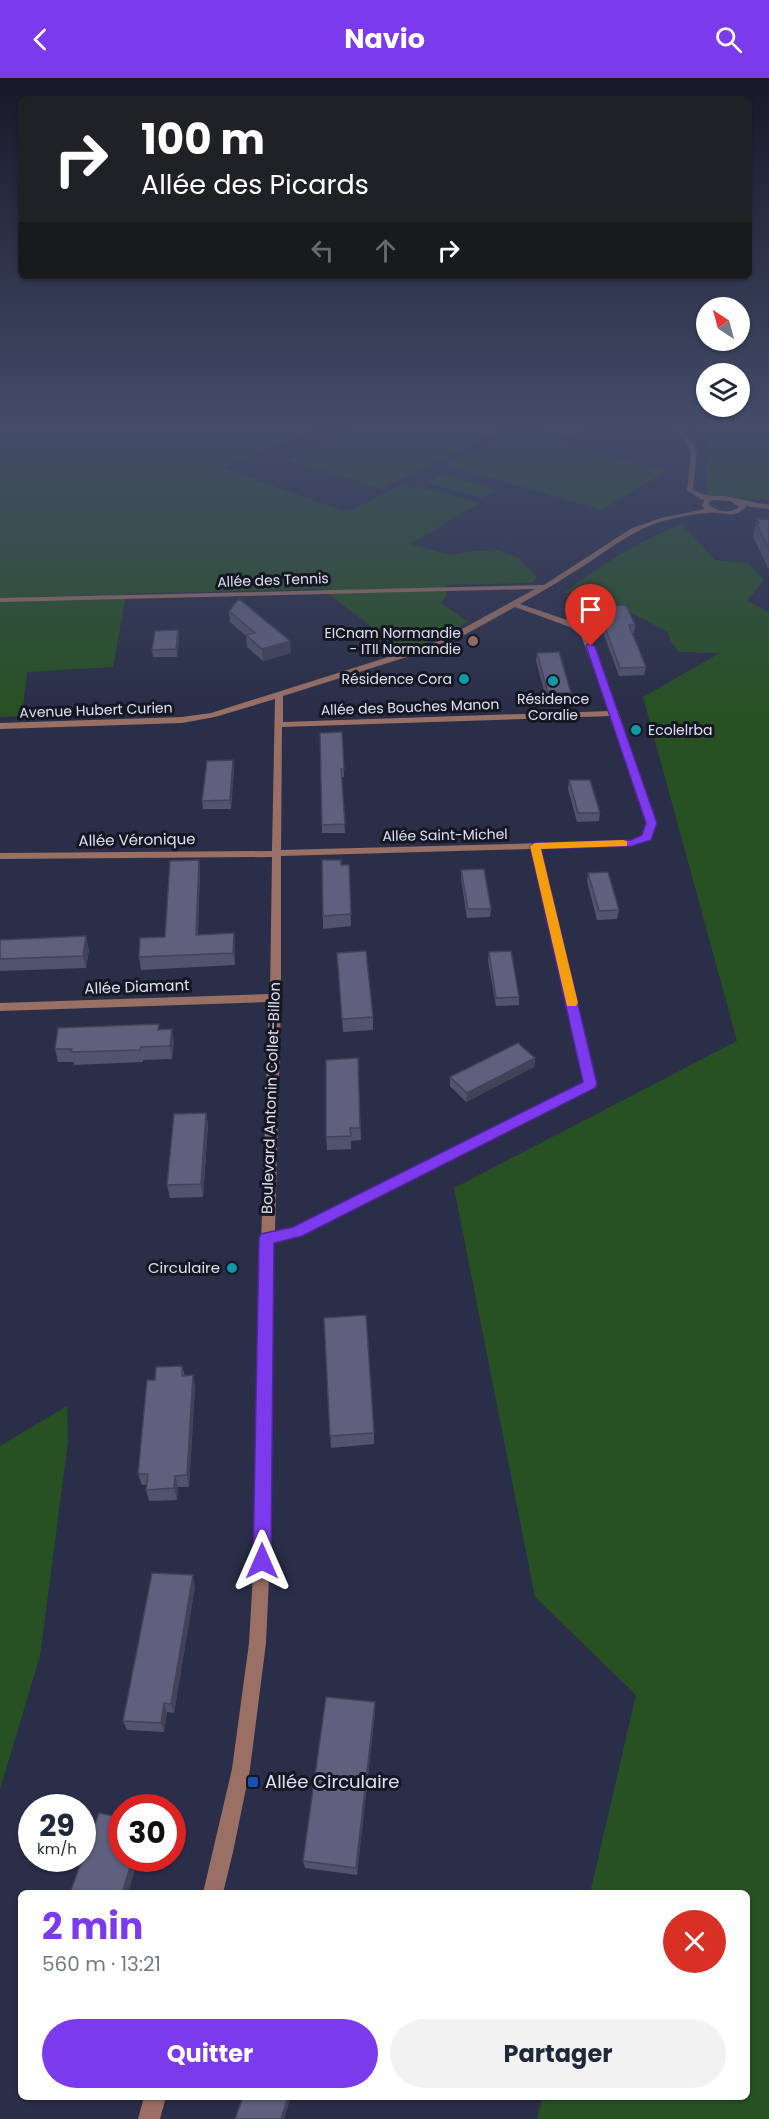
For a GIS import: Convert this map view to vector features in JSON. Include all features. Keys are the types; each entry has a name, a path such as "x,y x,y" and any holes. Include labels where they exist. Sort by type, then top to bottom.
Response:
{"street":[{"name":"Avenue Hubert Curien","path":"0,726 182,720 212,715 445,642 547,586 634,529 657,522"},
{"name":"Allée des Tennis","path":"0,600 547,586"},
{"name":"Allée Saint-Michel","path":"275,852 632,843 647,837 651,823 615,713 585,635 573,625 514,604"},
{"name":"Boulevard Antonin Collet-Billon","path":"214,1890 229,1839 251,1713 262,1561 267,1238 275,998 275,852 279,694"},
{"name":"Allée des Bouches Manon","path":"278,726 615,713"},
{"path":"267,1238 296,1232 590,1084 535,846"},
{"name":"Allée Véronique","path":"0,856 275,852"},
{"name":"Allée Diamant","path":"0,1007 275,998"},
{"path":"149,2119 154,2100"}],"green space":[{"path":"0,522 447,522 410,544 451,555 498,550 517,557 537,577 532,583 444,585 447,595 441,603 468,622 436,639 403,651 322,589 124,594 125,601 113,667 27,672 22,716 0,717"},
{"path":"681,524 715,560 748,563 764,580 747,601 769,612 769,2119 537,2119 541,2100 750,2100 750,1890 591,1890 636,1695 535,1597 454,1188 737,1041 643,697 720,653 679,652 670,640 668,632 624,609 598,607 570,593 563,593 634,546"},
{"path":"67,1406 68,1442 40,1656 0,1789 0,1446"}],"building":[{"path":"769,522 769,550 756,523"},
{"path":"239,599 290,641 262,649 246,635 255,633 229,611"},
{"path":"626,605 635,625 629,625 646,667 620,668 597,606"},
{"path":"178,630 176,649 152,650 155,631"},
{"name":"Résidence Coralie","path":"559,652 571,693 548,693 537,653"},
{"path":"342,732 344,769 341,769 345,824 322,825 320,733"},
{"path":"233,760 230,800 202,801 207,761"},
{"path":"569,780 590,780 600,813 578,813"},
{"path":"199,860 196,935 234,933 233,953 139,957 140,938 165,937 170,861"},
{"path":"322,860 341,860 341,865 349,865 351,914 323,916"},
{"path":"484,869 491,909 468,909 461,870"},
{"path":"608,872 619,910 599,911 588,873"},
{"path":"86,936 83,956 0,959 0,940"},
{"path":"366,951 373,1017 342,1019 337,953"},
{"path":"511,951 519,997 496,998 489,952"},
{"path":"159,1024 158,1030 172,1029 170,1046 141,1047 140,1050 71,1052 72,1049 55,1049 58,1028"},
{"path":"518,1043 535,1058 467,1093 450,1077"},
{"path":"358,1058 360,1128 350,1128 351,1136 326,1137 326,1060"},
{"path":"206,1113 201,1184 167,1185 174,1114"},
{"path":"366,1315 374,1433 330,1436 324,1318"},
{"path":"182,1366 182,1376 193,1375 187,1475 175,1476 174,1488 146,1490 148,1474 138,1474 147,1380 155,1380 156,1367"},
{"path":"152,1573 193,1575 171,1704 164,1703 161,1723 123,1721"},
{"path":"326,1697 375,1702 356,1868 303,1861"},
{"path":"99,1813 108,1815 108,1872 129,1872 123,1890 71,1890 78,1872 96,1872 96,1821"},
{"path":"242,2100 287,2100 281,2119 235,2119"}],"slow traffic":[{"path":"571,1003 535,846 623,844"}],"place":[{"name":"EICnam Normandie - ITII Normandie","path":"473,641"},
{"name":"Résidence Cora","path":"464,679"},
{"name":"Résidence Coralie","path":"553,681"},
{"name":"Ecolelrba","path":"636,730"},
{"name":"Circulaire","path":"232,1268"},
{"name":"Allée Circulaire","path":"253,1782"}],"route":[{"path":"262,1561 262,1444 267,1238 296,1232 590,1084 535,846 632,843 647,837 651,823 591,646"}]}
